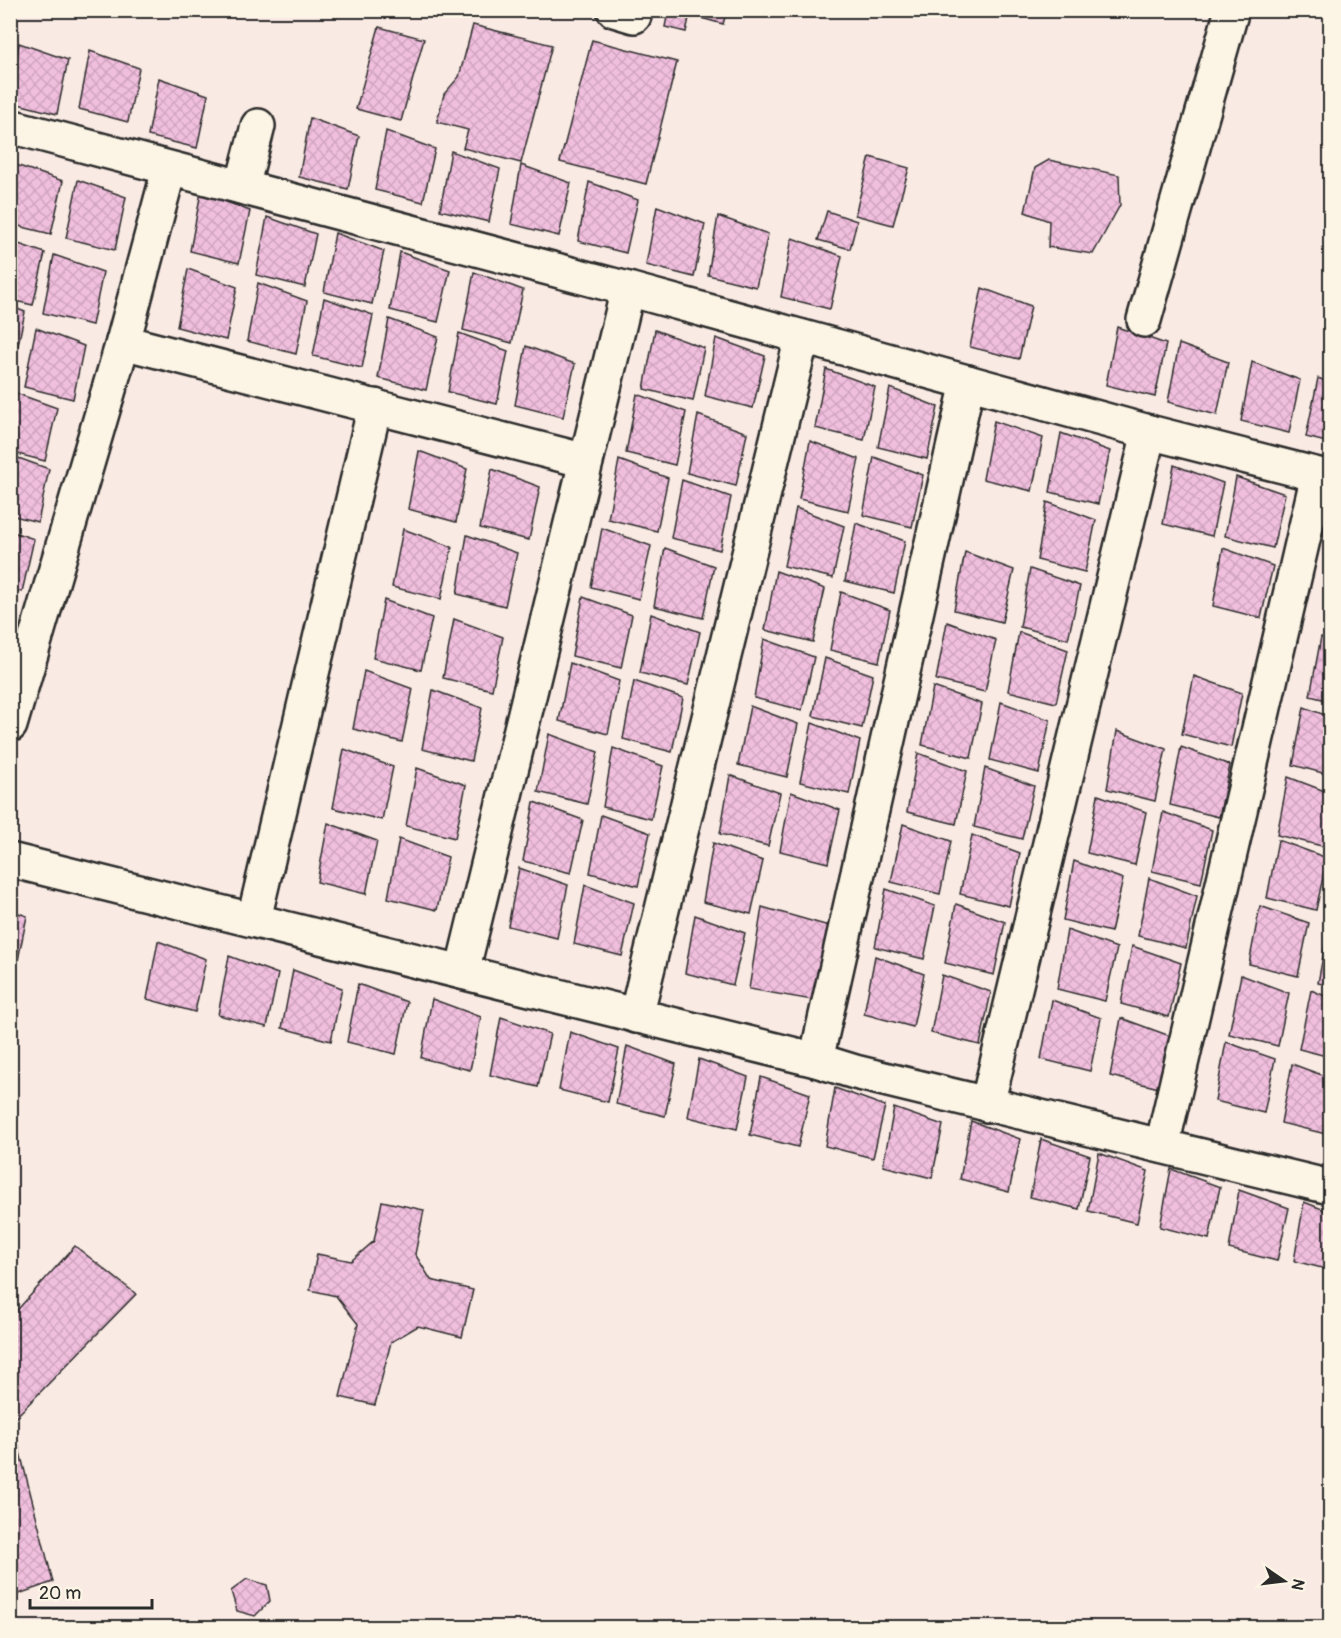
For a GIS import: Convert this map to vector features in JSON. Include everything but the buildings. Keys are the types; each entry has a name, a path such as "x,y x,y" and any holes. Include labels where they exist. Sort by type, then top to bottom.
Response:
{"street":[{"path":"1144,320 1232,10"},
{"path":"10,126 169,170 242,187 628,289 1149,432 1324,477 1162,1146"},
{"path":"242,187 258,126"},
{"path":"10,725 123,342 169,170"},
{"path":"462,972 628,289"},
{"path":"636,1016 802,337"},
{"path":"123,342 586,461"},
{"path":"816,1060 968,382"},
{"path":"254,919 375,406"},
{"path":"987,1105 1149,432"},
{"path":"10,860 254,919 987,1105 1330,1187"}]}
